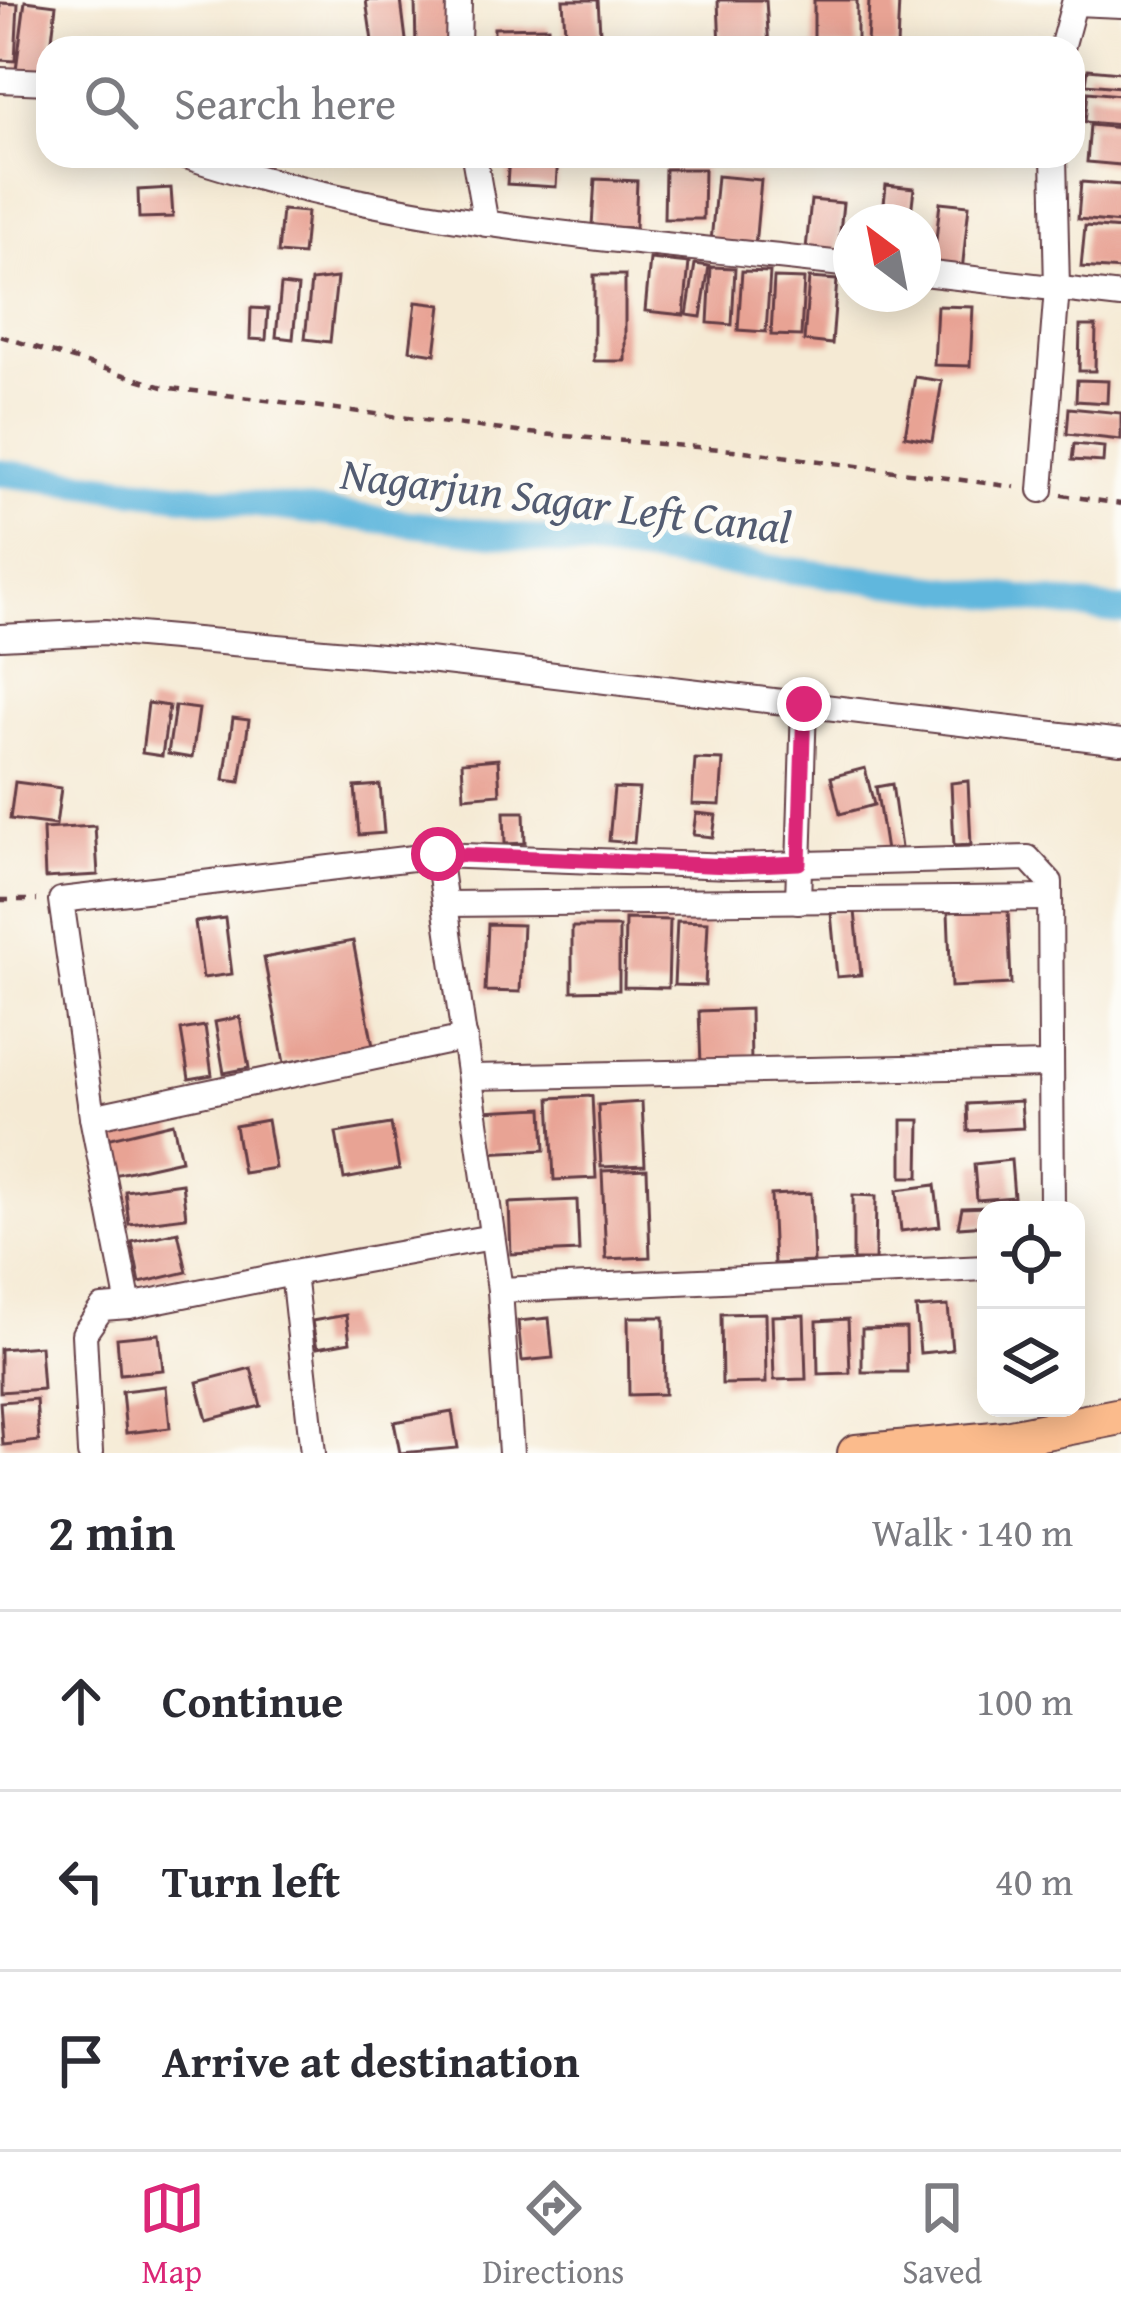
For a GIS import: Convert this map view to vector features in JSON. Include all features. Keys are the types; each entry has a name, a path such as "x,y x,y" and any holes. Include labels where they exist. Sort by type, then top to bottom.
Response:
{"highway":[{"path":"856,1453 1072,1418 1121,1416"}],"street":[{"path":"458,36 459,0"},
{"path":"1065,36 1075,2 1121,5"},
{"path":"0,80 36,83"},
{"path":"221,168 486,224 587,240 833,263"},
{"path":"476,168 486,224"},
{"path":"1041,490 1057,288 1054,168"},
{"path":"941,275 1121,296"},
{"path":"0,637 105,632 428,660 1121,742"},
{"path":"799,901 804,704"},
{"path":"438,854 500,1290 511,1453"},
{"path":"129,1306 92,1117 61,900 438,854 730,866 1028,858 1050,883 1052,1201"},
{"path":"446,904 1050,898"},
{"path":"92,1117 465,1038"},
{"path":"471,1077 1048,1065"},
{"path":"90,1453 84,1334 102,1308 492,1237"},
{"path":"500,1290 977,1268"},
{"path":"293,1273 314,1453"}],"path":[{"path":"0,336 163,387 518,432 744,451 1121,504"},
{"path":"0,900 61,900"}],"building":[{"path":"366,0 401,0 406,36 371,36"},
{"path":"415,0 453,0 454,36 416,36"},
{"path":"563,0 598,0 600,36 565,36"},
{"path":"718,0 766,0 768,36 720,36"},
{"path":"814,0 857,0 857,36 814,36"},
{"path":"869,0 899,0 897,36 867,36"},
{"path":"25,1 56,5 52,36 36,36 36,72 16,70"},
{"path":"0,3 18,4 15,61 0,60"},
{"path":"548,27 548,36 494,36 494,28"},
{"path":"1088,69 1121,72 1121,87 1086,84"},
{"path":"1088,92 1121,95 1121,125 1085,122"},
{"path":"1090,125 1121,128 1121,165 1087,162"},
{"path":"508,168 557,168 556,187 507,184"},
{"path":"665,169 704,169 703,219 664,219"},
{"path":"717,176 761,180 755,246 711,242"},
{"path":"595,179 637,181 635,228 592,226"},
{"path":"1081,182 1121,185 1121,223 1078,219"},
{"path":"886,185 914,188 912,204 884,204"},
{"path":"171,188 173,217 139,218 138,190"},
{"path":"811,200 843,203 833,204 833,252 806,249"},
{"path":"940,204 969,205 962,271 941,270"},
{"path":"282,210 307,212 303,255 278,253"},
{"path":"1085,226 1121,229 1121,270 1081,267"},
{"path":"650,259 689,263 684,315 645,311"},
{"path":"695,264 709,266 701,317 687,315"},
{"path":"711,267 735,268 732,325 708,323"},
{"path":"742,271 770,272 766,332 738,330"},
{"path":"594,275 625,275 625,361 594,361"},
{"path":"337,278 330,342 305,339 311,281"},
{"path":"774,278 804,279 801,336 771,335"},
{"path":"809,278 833,280 832,344 804,341"},
{"path":"281,285 298,287 293,339 276,337"},
{"path":"416,302 441,305 435,354 410,350"},
{"path":"941,306 973,307 970,366 934,365 937,312"},
{"path":"251,308 268,309 266,340 250,339"},
{"path":"1080,326 1096,326 1095,371 1079,371"},
{"path":"915,377 942,381 932,441 905,436"},
{"path":"1077,380 1108,381 1107,403 1076,401"},
{"path":"1069,408 1121,413 1121,440 1067,434"},
{"path":"1074,444 1104,447 1103,462 1072,460"},
{"path":"148,703 169,706 162,756 142,753"},
{"path":"175,706 199,709 192,758 168,754"},
{"path":"233,718 249,720 240,782 224,780"},
{"path":"498,759 500,794 464,797 462,762"},
{"path":"695,759 723,760 720,805 692,804"},
{"path":"865,768 874,805 840,814 831,777"},
{"path":"968,781 971,845 954,846 951,783"},
{"path":"15,782 61,788 56,825 10,819"},
{"path":"892,784 901,848 886,851 876,787"},
{"path":"380,785 384,833 359,835 355,787"},
{"path":"614,788 639,789 634,843 609,841"},
{"path":"504,812 524,812 525,843 505,844"},
{"path":"696,813 716,815 713,837 693,835"},
{"path":"95,826 98,875 45,878 43,829"},
{"path":"1008,909 1011,984 951,987 948,912"},
{"path":"855,911 861,975 837,977 831,913"},
{"path":"225,918 232,974 203,978 195,922"},
{"path":"625,919 670,920 668,988 624,987"},
{"path":"677,921 708,922 705,986 674,985"},
{"path":"488,924 523,925 520,992 485,991"},
{"path":"572,927 619,927 619,990 572,991"},
{"path":"353,941 373,1046 284,1063 264,958"},
{"path":"750,1009 751,1064 701,1065 699,1011"},
{"path":"240,1017 249,1068 224,1073 215,1022"},
{"path":"205,1026 212,1075 189,1079 181,1030"},
{"path":"592,1096 596,1178 554,1180 550,1098"},
{"path":"1021,1101 1023,1128 968,1131 967,1104"},
{"path":"642,1102 645,1165 601,1167 598,1105"},
{"path":"543,1108 545,1150 484,1153 482,1111"},
{"path":"267,1120 275,1168 243,1173 235,1126"},
{"path":"902,1120 920,1120 919,1177 902,1177"},
{"path":"173,1123 181,1160 114,1175 106,1139"},
{"path":"391,1124 399,1169 344,1179 336,1133"},
{"path":"1011,1160 1014,1197 977,1200 974,1164"},
{"path":"647,1169 650,1257 606,1259 602,1171"},
{"path":"182,1183 186,1217 129,1224 125,1191"},
{"path":"935,1185 940,1226 901,1231 897,1190"},
{"path":"811,1193 814,1262 774,1264 771,1195"},
{"path":"853,1195 876,1196 875,1260 853,1260"},
{"path":"577,1200 579,1251 511,1254 509,1203"},
{"path":"977,1207 977,1226 958,1227 962,1208"},
{"path":"178,1232 187,1272 140,1283 132,1242"},
{"path":"948,1306 952,1350 920,1353 916,1308"},
{"path":"765,1313 766,1383 722,1384 721,1314"},
{"path":"346,1315 350,1342 317,1348 312,1321"},
{"path":"804,1315 806,1379 774,1380 772,1316"},
{"path":"628,1317 664,1317 665,1394 629,1395"},
{"path":"549,1318 553,1358 522,1361 518,1321"},
{"path":"848,1319 850,1373 818,1374 817,1321"},
{"path":"906,1328 907,1372 862,1372 862,1329"},
{"path":"159,1334 163,1370 120,1374 117,1338"},
{"path":"40,1346 43,1389 0,1392 0,1349"},
{"path":"251,1368 261,1406 207,1420 197,1382"},
{"path":"166,1386 170,1428 126,1433 122,1391"},
{"path":"36,1399 39,1441 3,1445 0,1402"},
{"path":"452,1412 458,1448 400,1453 394,1422"}],"waterway":[{"name":"Nagarjun Sagar Left Canal","path":"0,473 1121,611"}],"route":[{"path":"438,854 730,866 799,863 804,704"}]}
